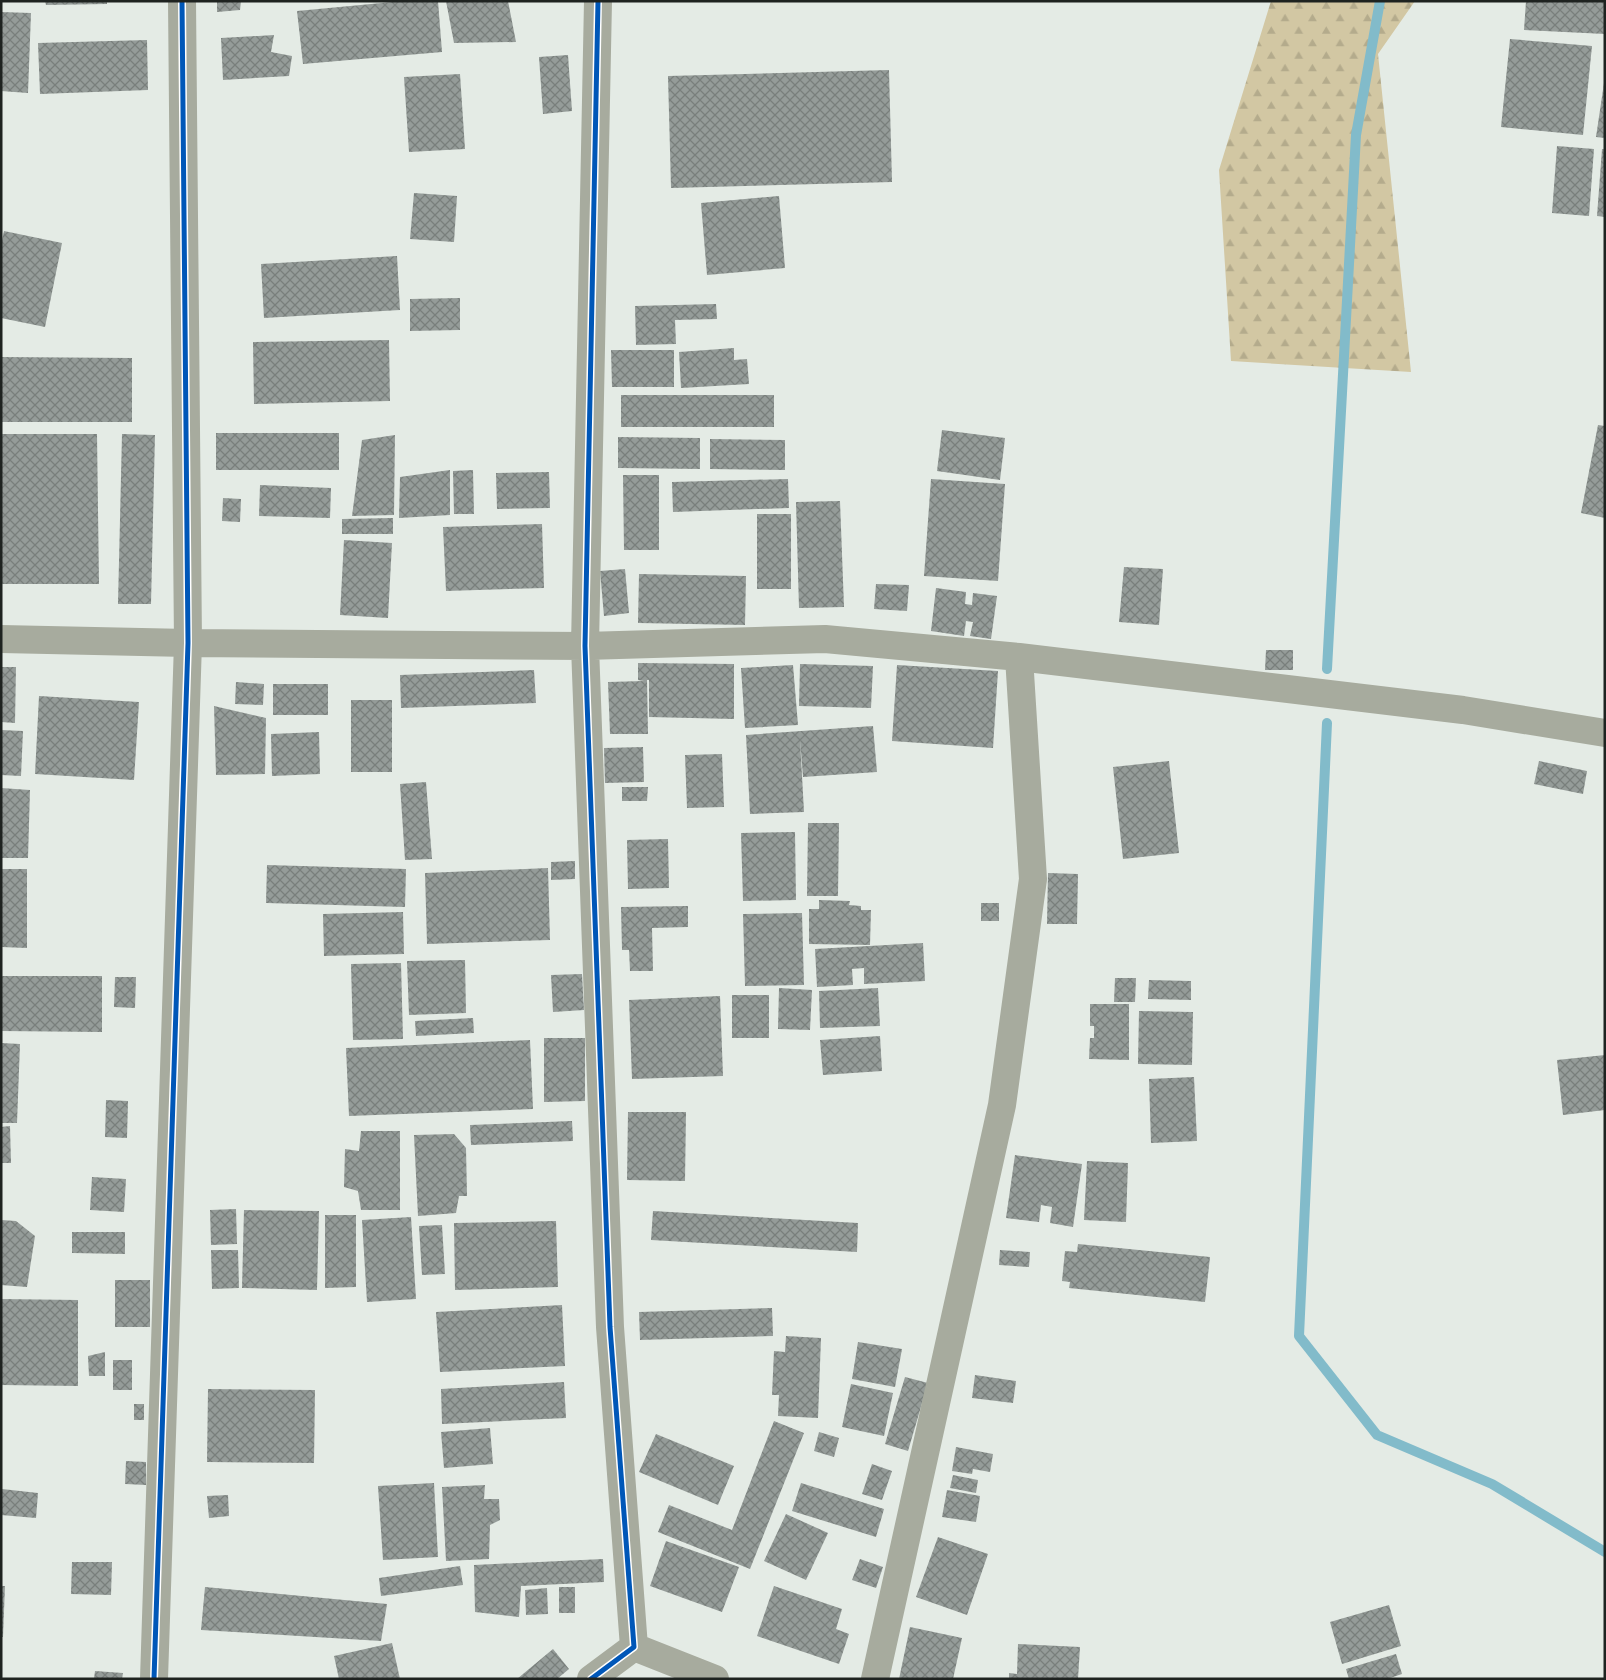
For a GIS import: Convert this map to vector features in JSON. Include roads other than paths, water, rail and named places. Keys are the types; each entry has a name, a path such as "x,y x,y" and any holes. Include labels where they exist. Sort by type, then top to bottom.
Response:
{"street":[{"path":"154,1679 188,643 182,1"},
{"path":"598,1 585,646 610,1327 634,1647"},
{"path":"1,639 188,643 585,646 825,639 1019,658 1463,710 1605,733"},
{"path":"875,1679 1002,1105 1033,879 1019,658"},
{"path":"591,1679 634,1647"},
{"path":"634,1647 715,1679"}],"waterway":[{"path":"1327,669 1356,135 1380,1"},
{"path":"1327,723 1299,1336 1377,1435 1492,1484 1605,1552"}]}
